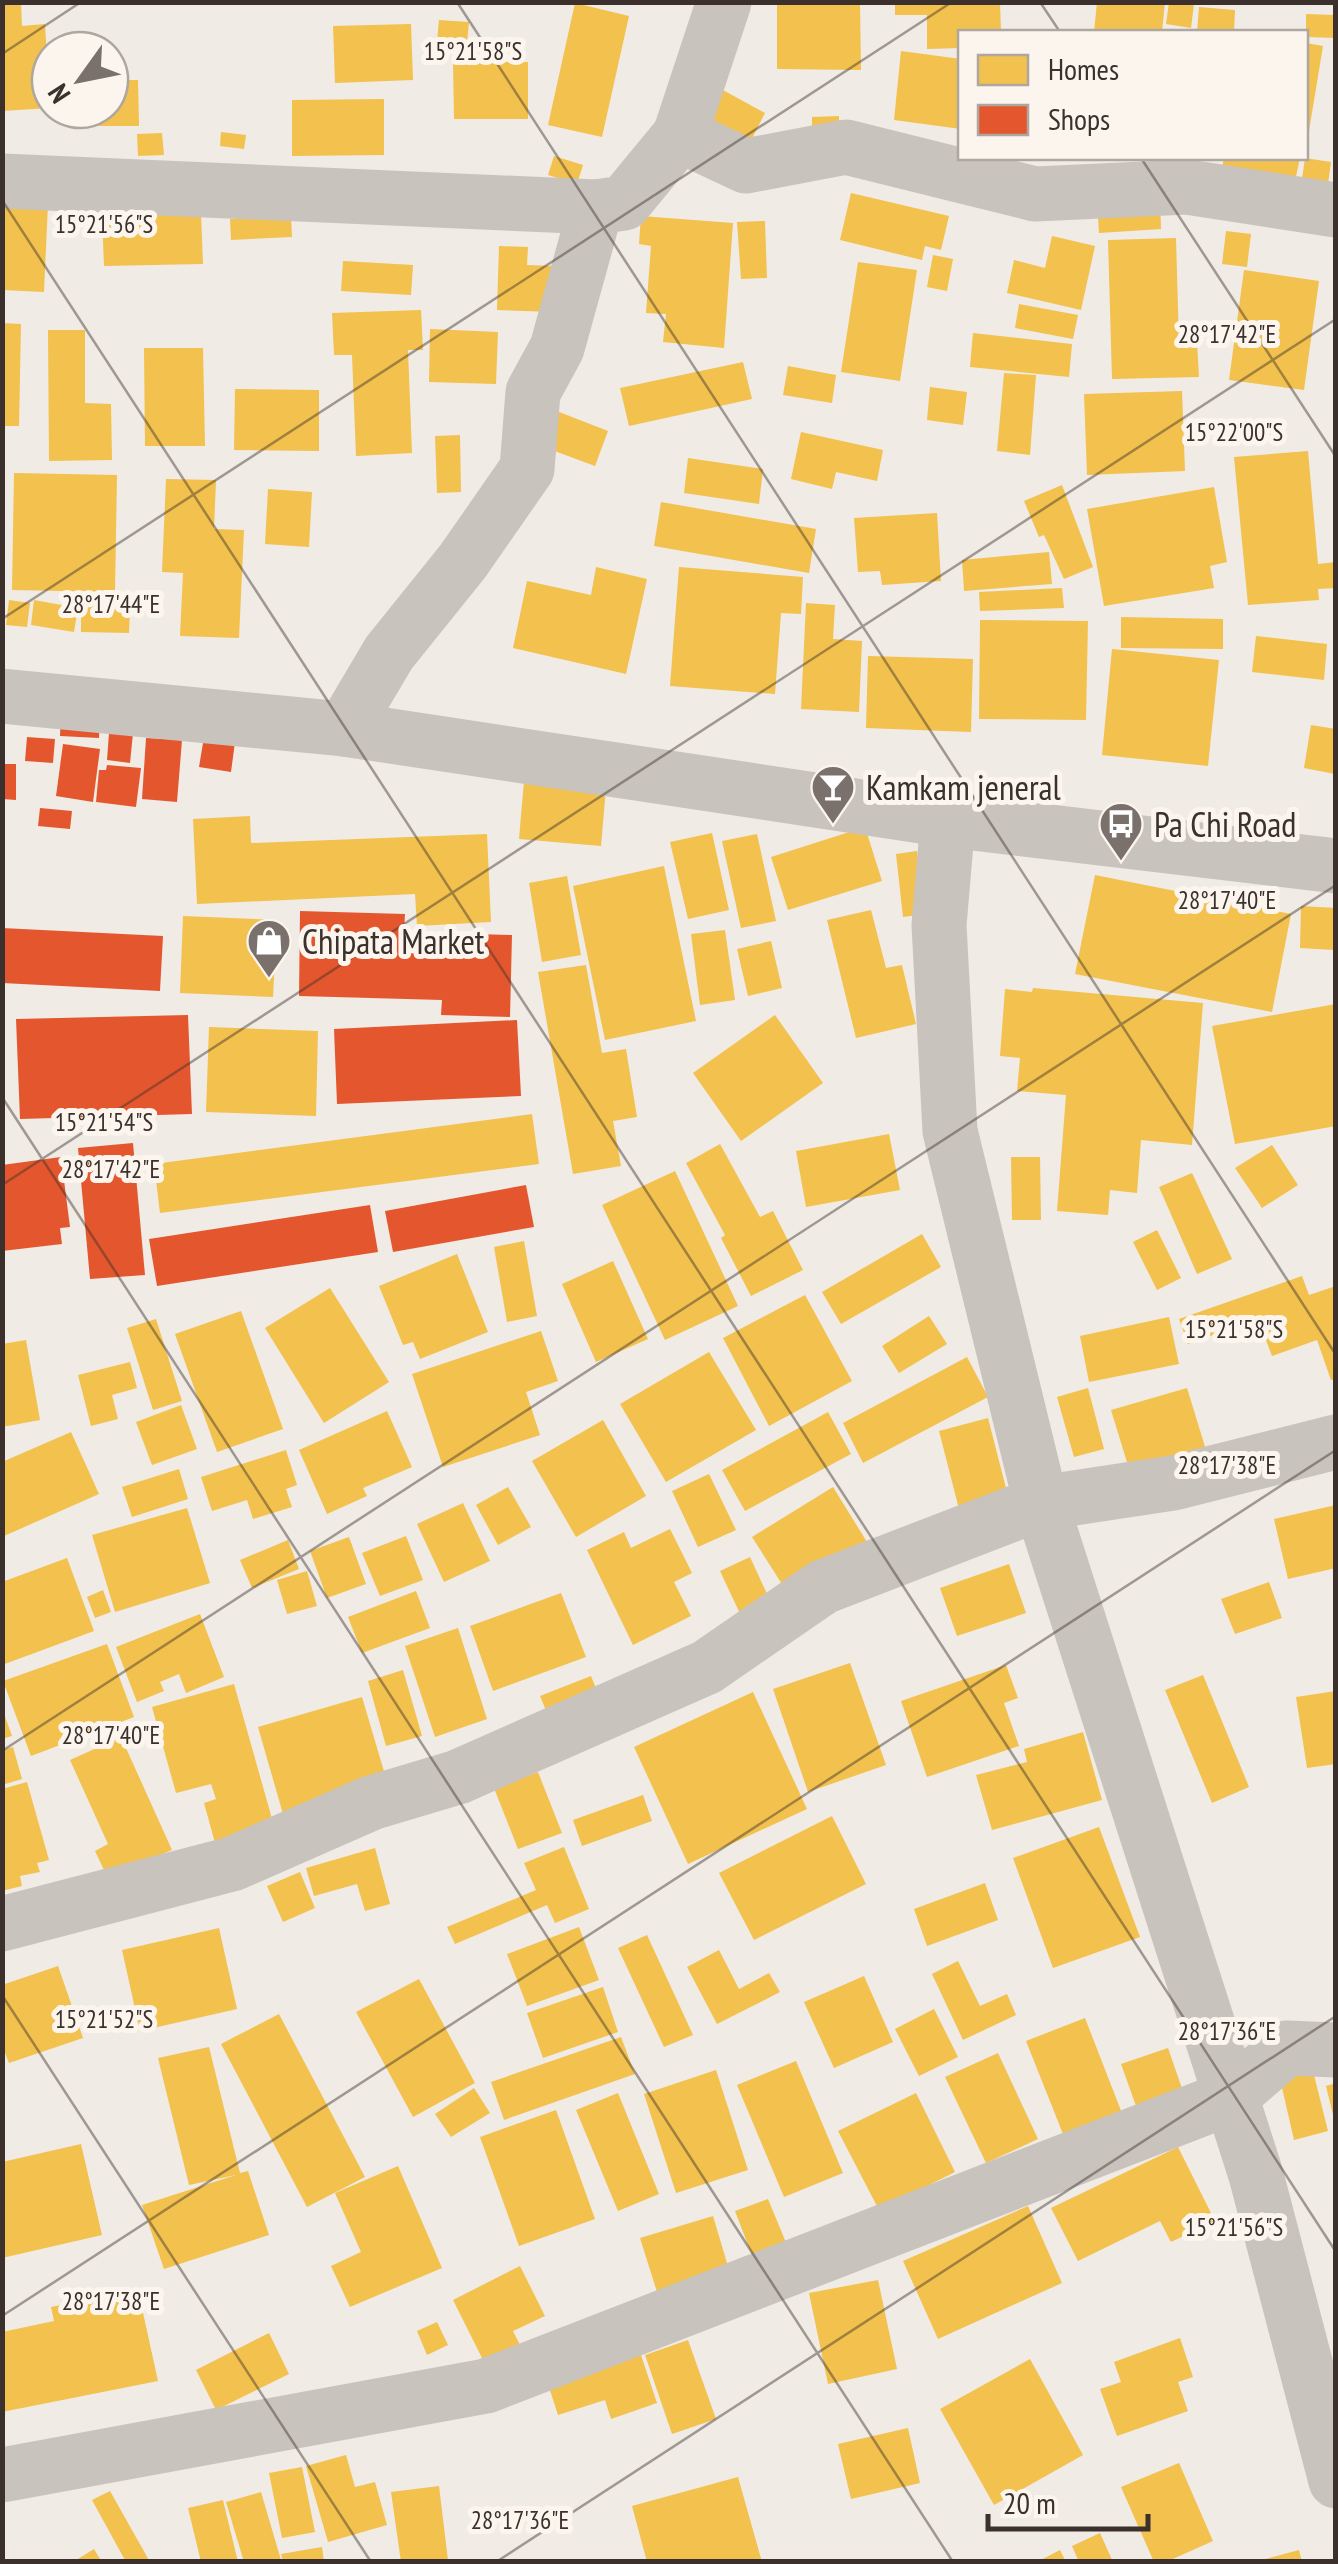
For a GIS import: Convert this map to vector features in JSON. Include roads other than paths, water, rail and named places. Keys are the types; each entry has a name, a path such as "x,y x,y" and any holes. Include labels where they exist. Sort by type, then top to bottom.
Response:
{"street":[{"path":"2,180 596,207 624,203 680,135 724,2"},
{"path":"680,135 746,166 846,147 1035,194 1187,187 1336,210"},
{"path":"344,729 389,653 462,562 527,468 533,392 556,348 596,207"},
{"path":"2,696 344,729 948,820 1336,866"},
{"path":"948,820 939,925 950,1131 1041,1504 1256,2175 1336,2481"},
{"path":"2,1924 232,1864 371,1803 458,1776 706,1668 824,1588 1041,1504 1174,1483 1336,1442"},
{"path":"2,2475 486,2386 1229,2098 1287,2048 1336,2050"}],"place":[{"name":"Kamkam jeneral","path":"833,825"},
{"name":"Pa Chi Road","path":"1121,862"},
{"name":"Chipata Market","path":"269,979"}]}
